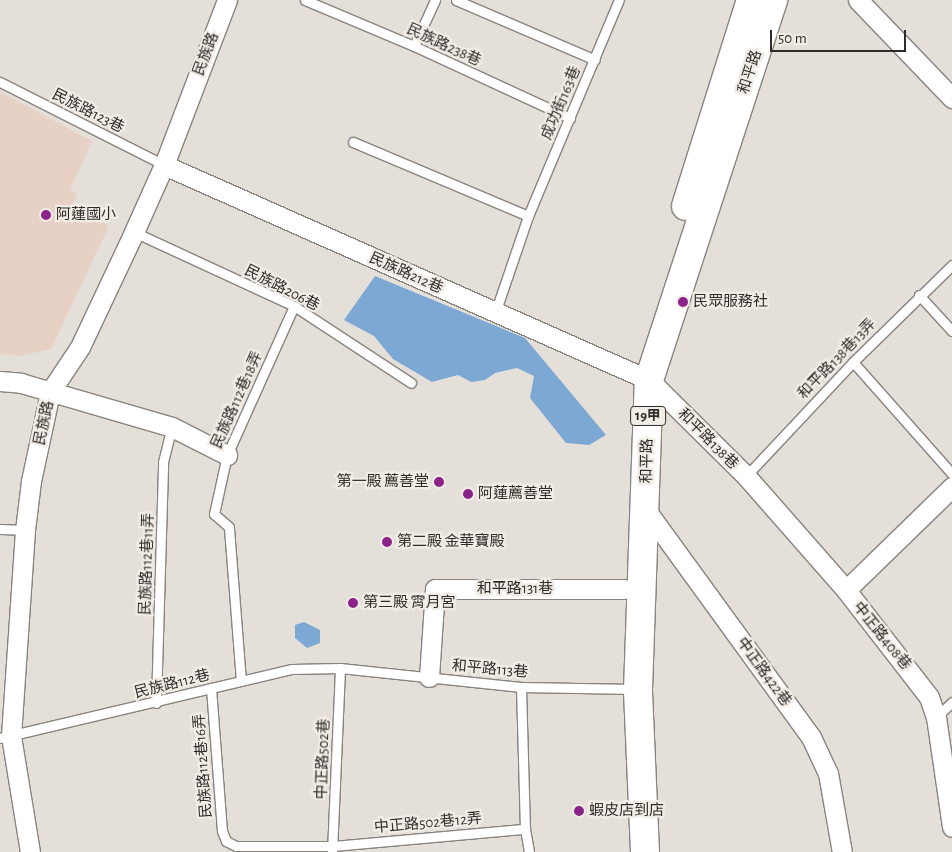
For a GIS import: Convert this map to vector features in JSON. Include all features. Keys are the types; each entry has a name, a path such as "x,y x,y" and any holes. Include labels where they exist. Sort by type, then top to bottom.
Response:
{"main road":[{"name":"和平路","path":"645,852 629,689 624,589 642,376 751,0"},
{"name":"和平路","path":"626,852 629,689 646,510 642,376 773,0"}],"street":[{"name":"民族路","path":"30,852 6,737 31,481 50,392 80,347 134,232 164,165 227,0"},
{"path":"858,0 952,98"},
{"name":"民族路212巷","path":"164,165 495,313 642,376"},
{"name":"和平路138巷","path":"642,376 746,476"},
{"path":"0,381 50,392 172,427 227,455"},
{"name":"中正路408巷","path":"746,476 846,590 929,697 936,717 952,823"},
{"path":"846,590 952,487"},
{"name":"中正路422巷","path":"646,510 811,737 828,773 842,852"},
{"name":"和平路131巷","path":"429,677 435,589 624,589"}],"lane":[{"name":"民族路238巷","path":"305,0 322,3 570,118"},
{"path":"414,46 435,0"},
{"path":"456,0 595,60"},
{"name":"成功街163巷","path":"495,313 528,216 619,0"},
{"name":"民族路123巷","path":"0,82 164,165"},
{"path":"353,142 528,216"},
{"name":"民族路206巷","path":"134,232 294,306 410,383"},
{"name":"和平路138巷13弄","path":"746,476 853,362 919,295 952,265"},
{"path":"919,295 952,331"},
{"name":"民族路112巷18弄","path":"241,681 229,527 214,514 227,455 294,306"},
{"path":"853,362 952,474"},
{"name":"民族路112巷11弄","path":"156,703 163,462 172,427"},
{"path":"0,529 25,530"},
{"name":"民族路112巷","path":"6,737 156,703 292,669 340,668"},
{"name":"和平路113巷","path":"340,668 521,687 629,689"},
{"name":"中正路502巷","path":"332,849 340,668"},
{"path":"521,687 525,829 529,852"},
{"name":"民族路112巷16弄","path":"211,688 222,830 226,841"},
{"path":"936,717 952,702"},
{"name":"中正路502巷12弄","path":"226,841 236,846 332,849 525,829"}],"shaded area":[{"name":"阿蓮國小","path":"0,92 92,141 70,190 77,194 73,204 109,226 51,349 20,356 0,354"}],"water":[{"path":"375,276 525,338 606,435 589,445 566,443 530,398 534,376 517,368 495,373 485,380 471,382 458,375 432,382 393,359 374,336 344,320"},
{"path":"304,622 320,630 320,643 307,648 295,638 295,625"}],"place":[{"name":"阿蓮國小","path":"46,215"},
{"name":"民眾服務社","path":"683,302"},
{"name":"第一殿 薦善堂","path":"439,482"},
{"name":"阿蓮薦善堂","path":"468,494"},
{"name":"第二殿 金華寶殿","path":"387,542"},
{"name":"第三殿 霄月宮","path":"353,603"},
{"name":"蝦皮店到店","path":"579,811"}]}
